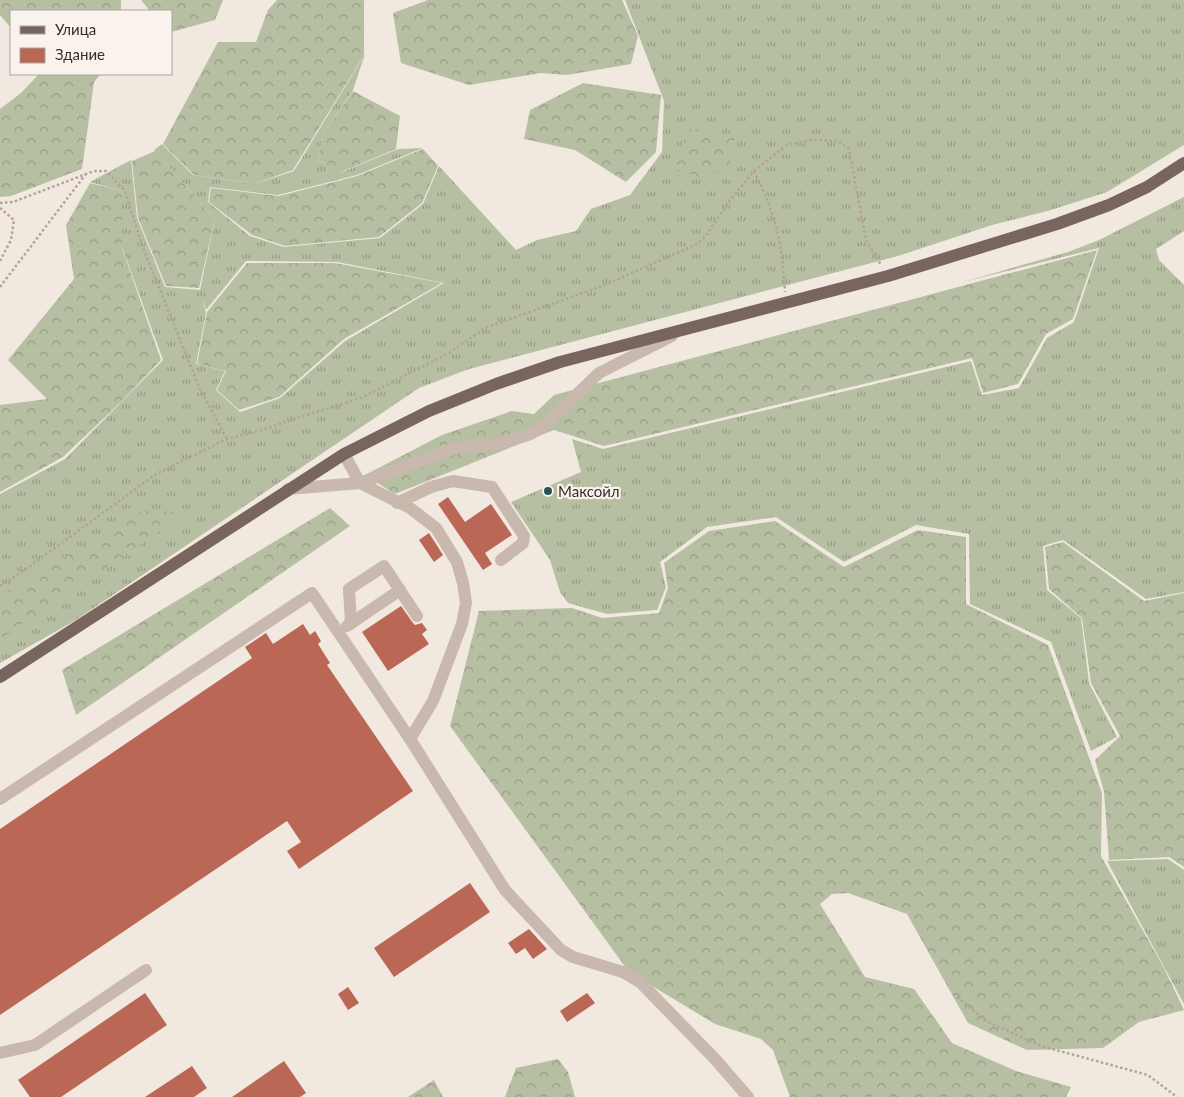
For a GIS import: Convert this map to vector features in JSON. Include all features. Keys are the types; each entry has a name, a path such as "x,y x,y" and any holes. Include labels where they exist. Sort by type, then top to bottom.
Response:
{"main road":[{"path":"0,677 344,454 420,415 496,384 560,362 888,276 1057,224 1109,205 1147,187 1184,163"}],"lane":[{"path":"288,489 360,483 456,448 498,444 531,434 550,420 599,373 685,330"},
{"path":"344,454 360,483 416,511 436,528 457,562 466,603 462,624 433,701 410,739"},
{"path":"397,503 431,487 453,481 492,486 524,536 523,543 501,560"},
{"path":"351,623 349,589 384,566 417,616"},
{"path":"338,632 400,590"},
{"path":"0,799 312,593 410,739 505,890 556,946 573,957 623,972 640,982 716,1058 748,1097"},
{"path":"0,1053 35,1045 146,970"}],"path":[{"path":"0,586 156,474 227,438 258,431 363,397 450,353 485,328 605,285 696,244 705,237 731,199 754,171 787,145 810,140 838,141 849,149 866,240 888,276"},
{"path":"0,203 13,202 94,171 106,170 125,191 143,248 198,387 227,438"},
{"path":"754,171 769,200 782,246 786,304"},
{"path":"0,287 86,174"},
{"path":"0,208 14,220 11,240 0,261"},
{"path":"956,996 986,1021 1041,1046 1128,1068 1148,1075 1177,1097"}],"green space":[{"path":"0,0 121,0 121,10 10,10 10,27 0,15"},
{"path":"141,0 223,0 215,20 172,32 172,10 149,10"},
{"path":"277,0 364,0 364,55 293,170 254,184 194,175 163,144 218,42 256,42 268,10"},
{"path":"428,0 622,0 638,36 631,64 567,75 541,73 469,85 401,63 393,13"},
{"path":"625,0 1184,0 1184,145 1107,192 1051,210 992,225 898,256 469,369 419,388 76,620 0,663 0,494 65,459 163,360 122,247 122,191 90,182 131,160 137,218 165,287 200,290 215,219 154,150 162,144 193,175 254,184 294,171 365,54 353,90 324,132 318,160 342,172 398,149 423,148 357,175 278,195 210,187 208,202 250,236 284,247 380,238 423,204 439,166 516,250 537,240 576,231 591,209 630,195 662,152 664,101","holes":["246,261 337,262 444,283 345,341 280,398 240,412 216,390 225,371 196,364 206,313 202,299 206,310"]},
{"path":"38,75 100,75 94,82 82,169 11,196 0,197 0,109 21,93"},
{"path":"583,83 661,95 656,152 626,182 575,150 524,139 530,110"},
{"path":"353,91 400,116 396,149 341,172 318,160 324,132"},
{"path":"690,129 735,136 729,170 697,177 670,167"},
{"path":"423,149 438,166 422,203 379,237 285,246 252,235 209,202 211,188 279,196 357,176"},
{"path":"155,151 215,219 199,288 166,286 138,218 132,161"},
{"path":"90,183 122,191 122,248 161,360 121,402 63,457 0,492 0,405 47,399 8,360 74,279 66,225"},
{"path":"1184,197 1184,231 1156,249 1159,260 1184,285 1184,592 1146,599 1063,540 1043,546 1047,590 1081,618 1089,683 1117,737 1091,751 1051,642 970,604 969,534 916,525 844,562 776,517 707,527 660,562 666,587 657,610 607,614 568,603 560,592 550,560 511,502 581,472 572,439 603,449 971,361 982,395 1019,388 1047,338 1074,322 1099,248 963,282 1068,252 1099,240"},
{"path":"1097,250 1073,319 1046,334 1018,384 983,393 972,358 604,446 554,430 395,494 365,475 442,435 512,411 534,414 554,395"},
{"path":"247,263 335,263 442,283 344,339 279,397 239,410 217,390 226,371 197,364 207,312"},
{"path":"330,508 350,526 76,715 62,670"},
{"path":"142,511 189,512 0,639 0,595"},
{"path":"775,521 844,567 918,530 966,537 966,604 1048,645 1102,793 1101,856 1164,968 1184,1010 1139,1022 1103,1048 1027,1050 968,1023 907,914 848,893 832,894 820,904 865,977 914,989 952,1043 1016,1071 1071,1087 1066,1097 790,1097 773,1050 761,1039 715,1024 629,972 450,726 479,611 572,608 602,618 659,613 668,588 664,563 709,531"},
{"path":"1063,542 1144,601 1184,593 1184,867 1169,857 1109,860 1104,792 1095,760 1120,736 1091,683 1082,618 1049,589 1045,547"},
{"path":"1168,859 1184,870 1184,1004 1107,861"},
{"path":"558,1059 568,1072 575,1097 505,1097 516,1068"},
{"path":"434,1080 443,1097 408,1097"}],"building":[{"path":"448,497 465,522 491,504 512,535 485,553 492,564 483,570 438,504"},
{"path":"429,533 443,555 434,562 419,540"},
{"path":"401,606 415,625 422,623 427,630 422,634 429,644 388,671 362,632"},
{"path":"303,624 310,635 315,631 321,641 318,644 330,663 327,665 413,791 299,869 287,851 301,842 287,821 0,1015 0,829 252,658 245,647 266,633 273,644"},
{"path":"470,883 490,912 394,977 374,948"},
{"path":"529,929 547,949 533,959 525,948 516,954 508,943"},
{"path":"348,987 359,1003 348,1010 338,994"},
{"path":"145,993 167,1025 61,1097 30,1097 18,1080"},
{"path":"587,993 595,1003 567,1022 560,1011"},
{"path":"284,1061 306,1093 300,1097 232,1097"},
{"path":"192,1066 207,1088 194,1097 145,1097"}],"place":[{"name":"Максойл","path":"548,491"}]}
